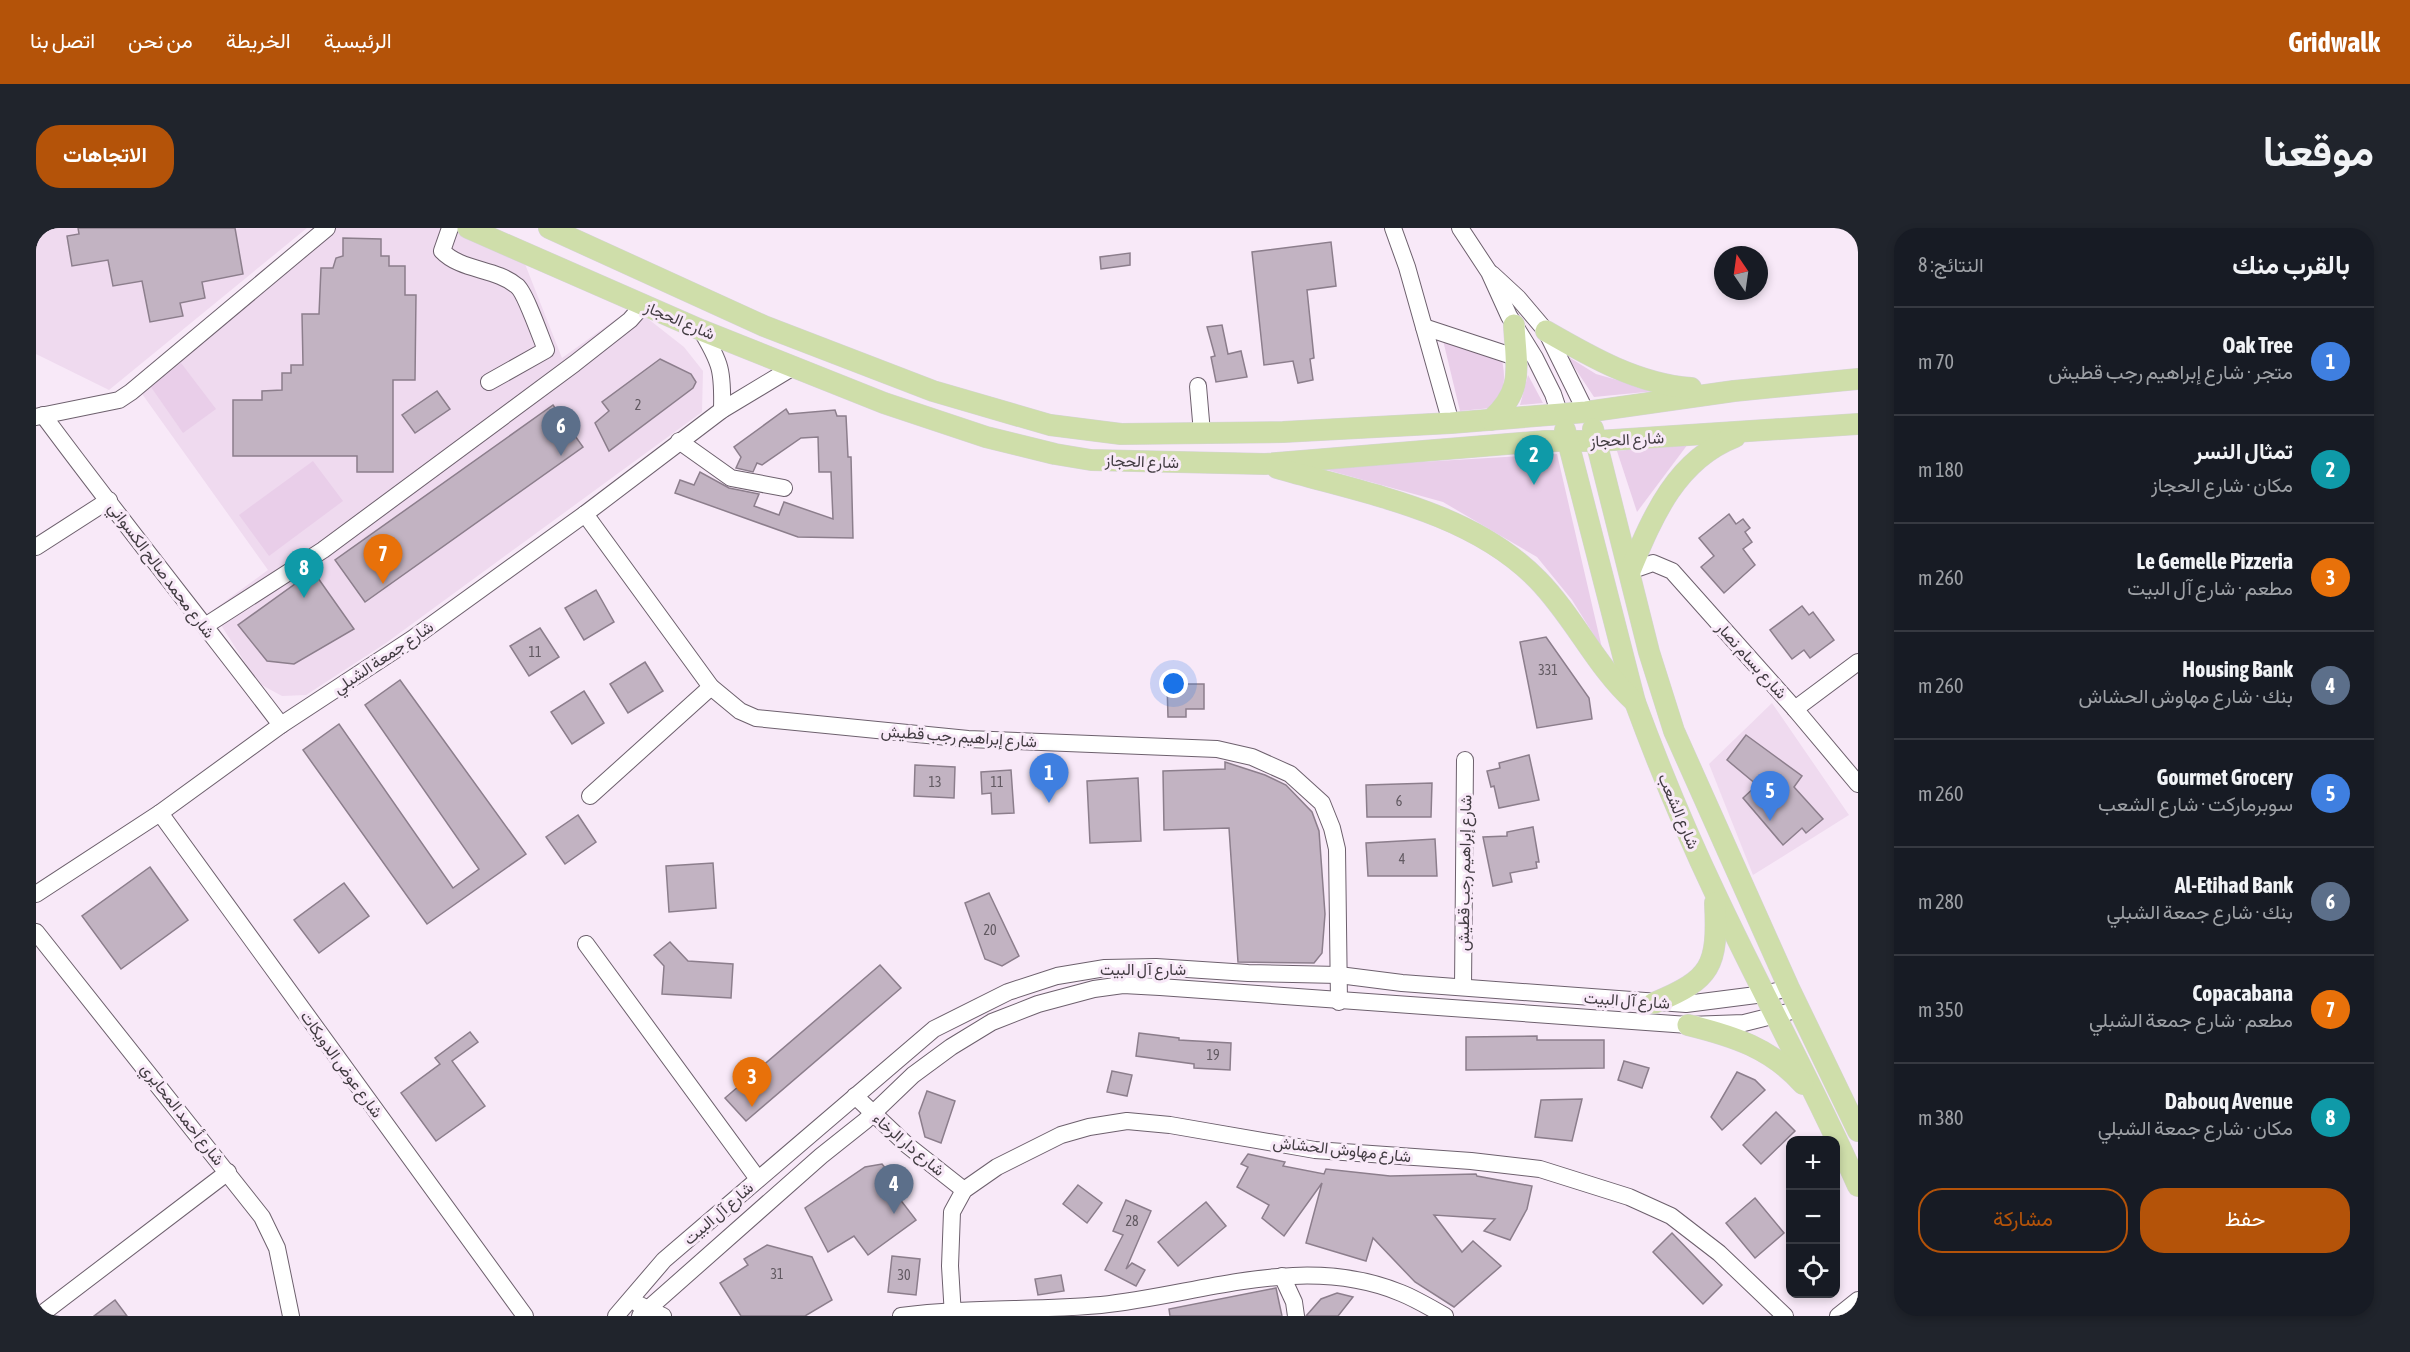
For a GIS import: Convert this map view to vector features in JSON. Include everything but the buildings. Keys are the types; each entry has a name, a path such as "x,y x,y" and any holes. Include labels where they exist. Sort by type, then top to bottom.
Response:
{"main road":[{"name":"شارع الحجاز","path":"468,228 701,330 916,415 986,437 1055,454 1132,462 1265,464 1569,441 1744,433 1858,424"},
{"name":"شارع الحجاز","path":"549,228 764,326 933,391 1050,425 1120,434 1283,432 1560,415 1734,391 1858,379"},
{"path":"1491,420 1509,402 1515,387 1514,325"},
{"path":"1546,331 1591,357 1664,386 1734,391"},
{"name":"شارع الشعب","path":"1586,412 1598,441 1649,652 1674,731 1789,988 1858,1131"},
{"name":"شارع الشعب","path":"1560,415 1569,441 1635,702 1715,894 1823,1107 1858,1186"},
{"path":"1630,571 1653,519 1680,475 1706,452 1744,433"},
{"path":"1265,464 1418,509 1461,527 1522,564 1539,581 1614,683 1635,702"},
{"path":"1654,1003 1687,988 1708,969 1717,940 1715,894"},
{"path":"1688,1026 1726,1034 1765,1050 1793,1073 1823,1107"}],"street":[{"path":"39,416 120,400 327,228"},
{"path":"450,228 442,251 450,260 492,273 519,287 546,350 489,382"},
{"path":"1393,228 1451,423"},
{"path":"1460,228 1489,272 1514,325 1539,367 1560,415"},
{"path":"1489,272 1518,298 1546,331 1586,412"},
{"path":"205,626 323,550 574,364 630,320 644,304"},
{"path":"1424,327 1515,357"},
{"path":"701,330 718,358 722,375 722,410"},
{"name":"شارع جمعة الشبلي","path":"36,894 160,813 281,725 412,639 585,514 722,410 795,366"},
{"path":"1198,386 1202,433"},
{"name":"شارع محمد صالح الكسواني","path":"39,416 109,500 281,725"},
{"path":"679,441 731,478 784,488"},
{"path":"36,547 109,500"},
{"name":"شارع إبراهيم رجب قطيش","path":"585,514 711,687 740,711 756,718 968,739 1217,749 1252,757 1290,774 1322,803 1332,828 1336,849 1339,1002"},
{"name":"شارع بسام نصار","path":"1630,571 1653,563 1672,571 1795,709 1858,784"},
{"path":"1795,709 1858,662"},
{"path":"591,796 711,687"},
{"name":"شارع إبراهيم رجب قطيش","path":"1463,987 1465,760"},
{"name":"شارع عوض الدويكات","path":"160,813 525,1316"},
{"name":"شارع أحمد المحايري","path":"36,932 228,1172 270,1230 282,1263 291,1316"},
{"path":"586,944 758,1179"},
{"name":"شارع آل البيت","path":"616,1316 664,1260 942,1024 983,1002 1057,976 1105,968 1156,966 1248,973 1339,975 1686,1004 1764,994 1789,988"},
{"name":"شارع آل البيت","path":"643,1312 922,1068 951,1047 992,1022 1038,1004 1094,989 1132,986 1688,1026 1744,1023 1800,1009"},
{"name":"شارع دار الرخاء","path":"855,1096 872,1114 964,1190"},
{"name":"شارع مهاوش الحشاش","path":"964,1190 997,1167 1061,1135 1089,1127 1127,1121 1170,1125 1316,1150 1471,1161 1540,1169 1629,1197 1671,1216 1719,1253 1785,1316"},
{"path":"39,1316 228,1172"},
{"path":"953,1312 952,1212 964,1190"},
{"path":"901,1316 1052,1309 1117,1310 1205,1286 1282,1276 1337,1277 1371,1283 1401,1293 1445,1316"},
{"path":"1282,1276 1294,1302 1296,1316"},
{"path":"630,1299 643,1312 663,1316"},
{"path":"1838,1316 1858,1300"}],"shaded area":[{"path":"36,228 307,228 109,390 36,354"},
{"path":"331,228 448,228 525,264 562,358 633,307 684,347 703,371 702,412 386,643 306,695 282,696 258,683 212,611 268,570 140,391"},
{"path":"1442,336 1501,356 1504,384 1500,396 1491,408 1460,411"},
{"path":"1567,356 1596,374 1656,391 1594,397"},
{"path":"181,363 216,409 183,433 151,387"},
{"path":"1528,375 1543,403 1520,405"},
{"path":"1688,444 1637,512 1617,451"},
{"path":"1557,454 1602,648 1572,600 1537,557 1443,502 1320,468"},
{"path":"313,461 343,501 269,556 239,515"},
{"path":"1772,703 1849,815 1753,875 1709,764"}],"place":[{"name":"Al-Etihad Bank","path":"561,456"},
{"name":"تمثال النسر","path":"1534,485"},
{"name":"Copacabana","path":"383,584"},
{"name":"Dabouq Avenue","path":"304,598"},
{"name":"Oak Tree","path":"1049,803"},
{"name":"Gourmet Grocery","path":"1770,821"},
{"name":"Le Gemelle Pizzeria","path":"752,1107"},
{"name":"Housing Bank","path":"894,1214"}]}
